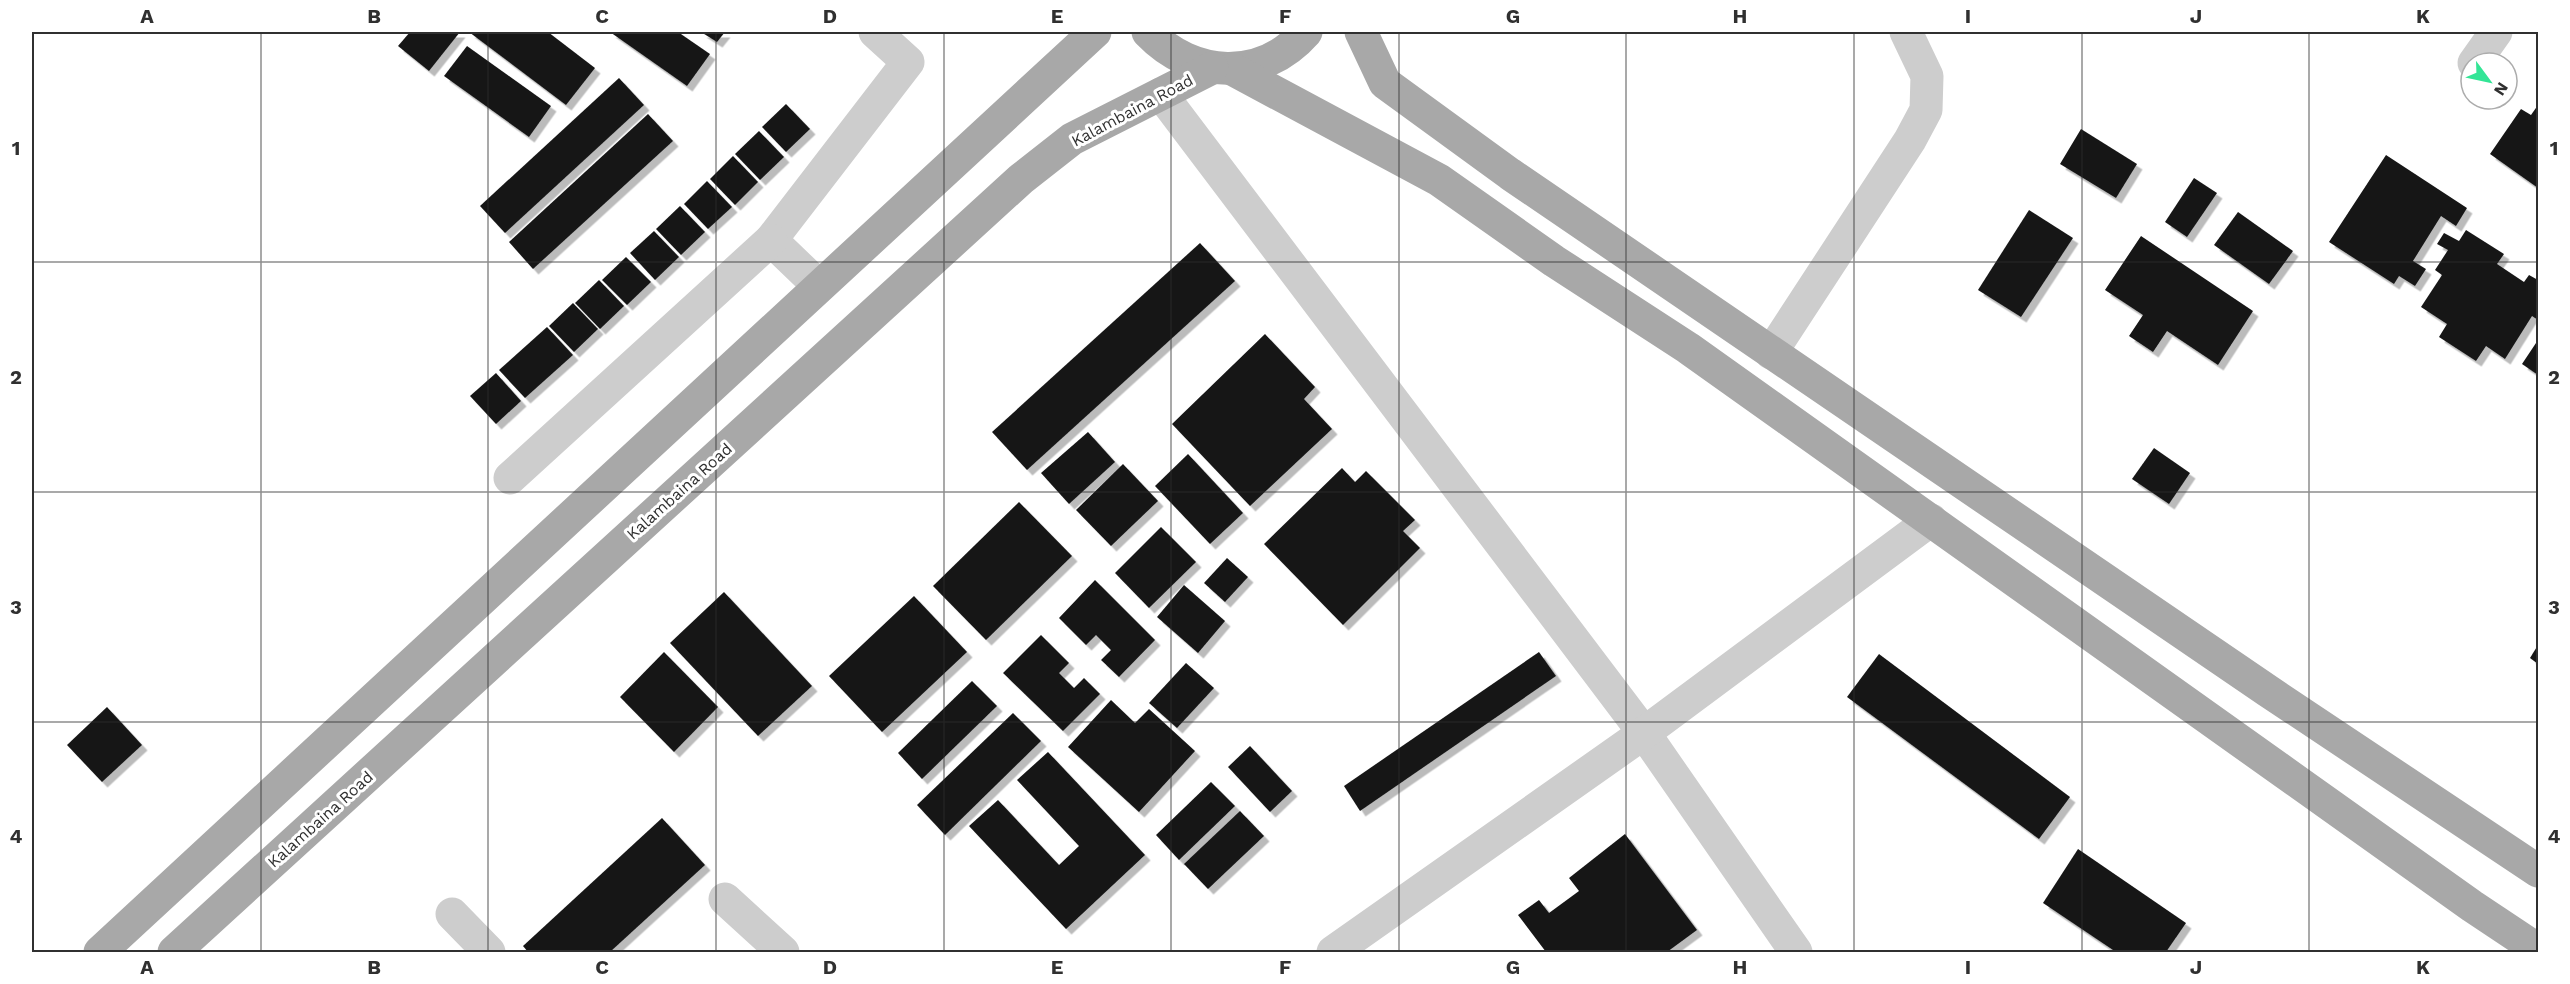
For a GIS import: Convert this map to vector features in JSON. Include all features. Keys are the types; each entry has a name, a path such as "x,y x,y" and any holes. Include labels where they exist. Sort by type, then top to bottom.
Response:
{"main road":[{"path":"100,952 1095,32"},
{"path":"1148,32 1161,46 1185,60 1222,68 1439,180 1554,261 1688,348 2472,906 2538,950"},
{"path":"1222,68 1265,62 1294,45 1306,32"},
{"path":"1361,32 1385,83 1510,174 2268,691 2538,871"},
{"name":"Kalambaina Road","path":"174,952 1021,179 1072,140 1161,94 1222,68"}],"street":[{"path":"510,478 771,240 908,62 875,32"},
{"path":"1771,353 1910,140 1926,110 1927,76 1906,32"},
{"path":"2483,51 2496,32"},
{"path":"1161,94 1644,733 1796,952"},
{"path":"771,240 819,286"},
{"path":"1333,952 1644,733 1931,520"},
{"path":"725,899 783,952"},
{"path":"452,914 489,952"}],"building":[{"path":"410,32 460,32 429,71 398,46"},
{"path":"469,32 548,32 595,68 566,105"},
{"path":"610,32 678,32 710,54 687,86"},
{"path":"701,32 725,32 717,42"},
{"path":"467,46 551,106 529,137 444,76"},
{"path":"619,78 644,105 505,233 480,206"},
{"path":"786,104 810,129 786,152 762,127"},
{"path":"2538,105 2538,188 2490,154 2521,109 2531,115"},
{"path":"648,114 673,141 533,269 509,242"},
{"path":"2081,129 2137,164 2116,198 2060,164"},
{"path":"759,131 784,157 760,180 735,154"},
{"path":"2386,155 2467,208 2456,226 2441,216 2413,261 2426,269 2415,286 2399,276 2394,284 2329,242"},
{"path":"733,156 758,182 735,205 710,179"},
{"path":"2194,178 2217,193 2187,237 2165,222"},
{"path":"707,181 732,207 708,229 684,204"},
{"path":"680,206 705,232 681,255 656,229"},
{"path":"2029,210 2073,238 2021,317 1978,290"},
{"path":"2238,212 2293,251 2269,284 2214,245"},
{"path":"2466,230 2504,254 2497,264 2524,282 2529,275 2538,280 2538,320 2532,316 2505,359 2486,346 2476,361 2439,337 2447,324 2421,307 2442,275 2435,270 2448,250 2437,244 2444,233 2459,241"},
{"path":"654,231 679,257 655,280 630,253"},
{"path":"2141,236 2253,311 2218,365 2167,331 2153,352 2129,336 2143,315 2105,290"},
{"path":"1200,243 1235,281 1027,470 992,432"},
{"path":"626,257 651,282 627,305 602,280"},
{"path":"599,280 624,306 600,329 575,303"},
{"path":"573,303 598,329 574,352 549,326"},
{"path":"547,327 573,355 525,398 499,370"},
{"path":"1265,334 1315,387 1304,399 1332,429 1250,506 1172,424"},
{"path":"2538,340 2538,375 2522,364"},
{"path":"496,373 521,401 496,424 470,396"},
{"path":"1088,432 1115,462 1069,504 1041,473"},
{"path":"2154,448 2190,473 2169,504 2132,479"},
{"path":"1188,454 1243,513 1210,544 1155,486"},
{"path":"1123,464 1158,501 1111,546 1076,510"},
{"path":"1342,468 1355,482 1366,471 1415,520 1403,531 1420,548 1343,625 1264,544"},
{"path":"1019,502 1072,556 986,640 933,586"},
{"path":"1161,527 1196,562 1149,608 1115,573"},
{"path":"1227,558 1248,577 1225,602 1204,583"},
{"path":"1095,580 1155,640 1119,677 1101,660 1111,650 1096,635 1086,645 1059,618"},
{"path":"1184,585 1225,621 1198,653 1157,617"},
{"path":"724,592 812,686 758,736 670,643"},
{"path":"914,596 967,652 882,732 829,676"},
{"path":"1041,635 1069,663 1059,673 1074,688 1084,678 1100,694 1063,731 1003,673"},
{"path":"2538,645 2538,664 2530,658"},
{"path":"664,652 718,707 674,752 620,697"},
{"path":"1539,652 1556,676 1360,811 1344,786"},
{"path":"1879,654 2070,797 2039,839 1847,697"},
{"path":"1186,663 1214,688 1177,728 1149,703"},
{"path":"972,681 997,706 922,779 898,753"},
{"path":"1111,700 1135,723 1149,709 1195,751 1139,812 1068,747"},
{"path":"107,707 142,745 102,782 67,745"},
{"path":"1013,713 1041,741 945,835 917,805"},
{"path":"1250,746 1292,791 1270,812 1228,767"},
{"path":"1048,752 1145,855 1066,929 969,826 998,800 1059,865 1079,846 1017,780"},
{"path":"1211,782 1235,806 1179,860 1156,835"},
{"path":"1240,811 1264,836 1208,889 1184,864"},
{"path":"662,818 705,865 610,952 528,952 523,946"},
{"path":"1625,834 1697,930 1667,952 1546,952 1518,915 1539,900 1549,913 1579,891 1569,878"},
{"path":"2078,849 2186,923 2166,952 2116,952 2043,903"}]}
